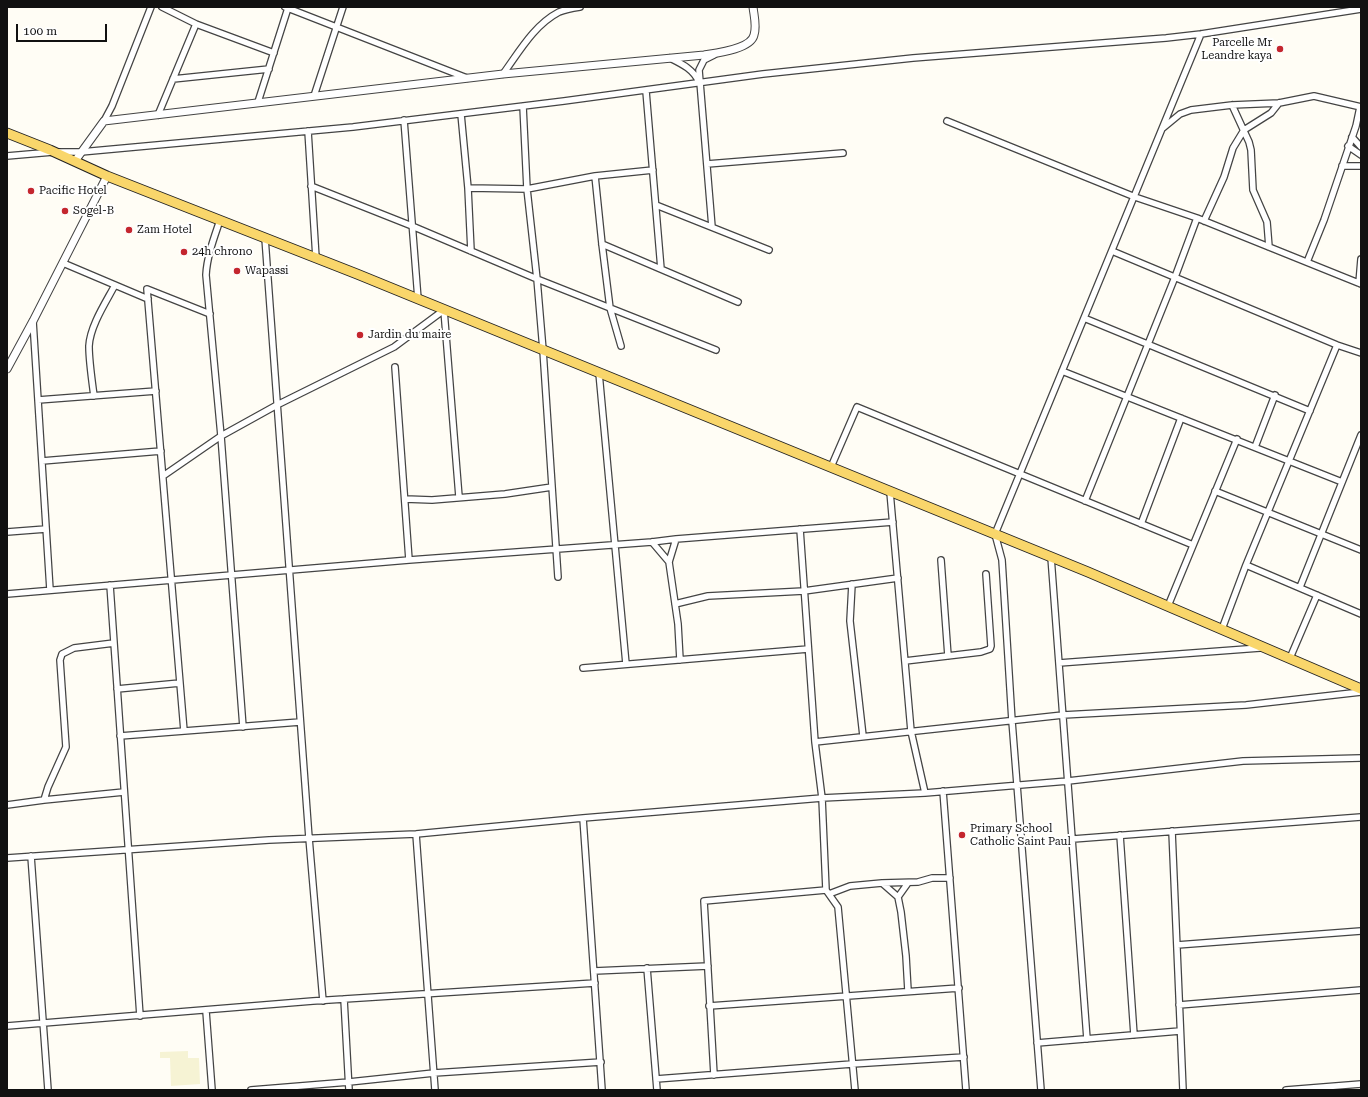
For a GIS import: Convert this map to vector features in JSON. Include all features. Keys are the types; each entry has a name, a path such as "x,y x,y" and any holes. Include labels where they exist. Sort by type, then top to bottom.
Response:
{"main road":[{"path":"7,133 107,176 418,299 1051,557 1290,658 1361,690"}],"street":[{"path":"75,161 104,121 112,106 151,7"},
{"path":"162,7 196,24 274,53"},
{"path":"314,96 343,7"},
{"path":"503,74 535,31 558,13 580,7"},
{"path":"104,121 503,74 718,53 739,48 752,41 755,30 753,7"},
{"path":"258,102 287,8 467,78"},
{"path":"7,156 53,152 81,152 308,131 646,91 763,74 913,58 1166,38 1361,9"},
{"path":"158,115 196,24"},
{"path":"1041,1090 1012,721 1002,560 995,534 1201,34"},
{"path":"712,227 699,70 704,60 718,53"},
{"path":"670,58 692,70 700,84"},
{"path":"172,79 269,69"},
{"path":"646,91 661,269"},
{"path":"1162,129 1180,114 1192,110 1232,105 1279,103 1314,96 1361,107 1324,220 1307,262"},
{"path":"1204,221 1224,177 1233,148 1244,130 1271,113 1279,103"},
{"path":"1232,105 1249,142 1251,150 1253,190 1267,222 1269,247"},
{"path":"523,106 527,189 543,350 558,577"},
{"path":"461,114 468,188 471,251"},
{"path":"404,120 418,299"},
{"path":"947,121 1135,197 1197,218 1360,283 1361,259"},
{"path":"308,131 316,258"},
{"path":"1352,137 1361,147"},
{"path":"1348,146 1361,155"},
{"path":"706,164 843,153"},
{"path":"1342,166 1361,166"},
{"path":"468,188 527,189 595,176 653,170"},
{"path":"7,369 107,176"},
{"path":"595,176 610,308 621,346"},
{"path":"311,186 412,226 537,279 716,350"},
{"path":"656,205 769,250"},
{"path":"1085,500 1175,277 1197,218"},
{"path":"220,220 207,263 206,275 221,436 230,575 243,727"},
{"path":"265,238 300,722 323,1001"},
{"path":"602,244 738,302"},
{"path":"1112,251 1337,345 1361,353"},
{"path":"63,263 148,299"},
{"path":"94,396 89,346 95,326 115,285"},
{"path":"184,731 147,289 210,314"},
{"path":"163,476 221,436 277,405 394,347 444,310"},
{"path":"444,310 459,497"},
{"path":"1084,318 1310,410"},
{"path":"33,321 50,590"},
{"path":"1222,629 1246,565 1337,345"},
{"path":"395,367 409,560"},
{"path":"1062,371 1237,439 1342,482"},
{"path":"599,373 626,664"},
{"path":"38,400 156,391"},
{"path":"1255,447 1275,395"},
{"path":"831,467 857,407 1193,545"},
{"path":"1142,524 1181,418"},
{"path":"1300,587 1361,435"},
{"path":"1168,606 1237,439"},
{"path":"42,461 161,451"},
{"path":"405,499 432,500 505,494 552,487"},
{"path":"1215,491 1361,550"},
{"path":"890,492 911,731 925,793"},
{"path":"7,594 556,548 652,542 893,522"},
{"path":"7,532 46,529"},
{"path":"800,529 815,742 822,798 828,892 838,907 855,1090"},
{"path":"676,539 669,562 675,604 680,660"},
{"path":"652,542 669,562"},
{"path":"1051,557 1087,1039"},
{"path":"941,560 948,656"},
{"path":"1246,565 1361,614"},
{"path":"905,661 981,652 990,649 986,574"},
{"path":"675,604 708,596 804,591 898,578"},
{"path":"852,584 850,621 863,736"},
{"path":"110,585 140,1016"},
{"path":"1290,658 1317,595"},
{"path":"44,800 48,787 66,747 60,667 62,654 74,648 114,642"},
{"path":"1059,663 1264,647"},
{"path":"583,668 808,649"},
{"path":"117,689 180,683"},
{"path":"815,742 1063,715 1246,705 1361,690"},
{"path":"120,736 300,722"},
{"path":"7,858 309,838 416,834 822,798 925,793 1068,781 1243,760 1361,758"},
{"path":"943,791 966,1090"},
{"path":"7,805 124,792"},
{"path":"1073,839 1361,817"},
{"path":"583,818 602,1090"},
{"path":"1172,831 1183,1090"},
{"path":"416,834 436,1090"},
{"path":"1120,835 1134,1035"},
{"path":"31,856 48,1090"},
{"path":"714,1075 704,901 828,892 850,886 882,883 908,883 937,878 950,878"},
{"path":"882,883 889,891 898,897 906,956 908,991"},
{"path":"898,897 908,883"},
{"path":"1177,945 1361,931"},
{"path":"594,971 708,966"},
{"path":"647,968 657,1090"},
{"path":"7,1026 344,999 595,983"},
{"path":"709,1006 959,988"},
{"path":"1179,1005 1361,990"},
{"path":"344,999 349,1090"},
{"path":"206,1011 212,1090"},
{"path":"1037,1043 1180,1031"},
{"path":"656,1079 964,1057"},
{"path":"251,1090 434,1074 601,1062"},
{"path":"1286,1090 1361,1084"}],"shaded area":[{"path":"188,1051 188,1058 199,1058 200,1084 171,1086 170,1058 160,1058 160,1052"}],"place":[{"name":"Parcelle Mr Leandre kaya","path":"1280,49"},
{"name":"Pacific Hotel","path":"31,191"},
{"name":"Sogel-B","path":"65,211"},
{"name":"Zam Hotel","path":"129,230"},
{"name":"24h chrono","path":"184,252"},
{"name":"Wapassi","path":"237,271"},
{"name":"Jardin du maire","path":"360,335"},
{"name":"Primary School Catholic Saint Paul","path":"962,835"}]}
